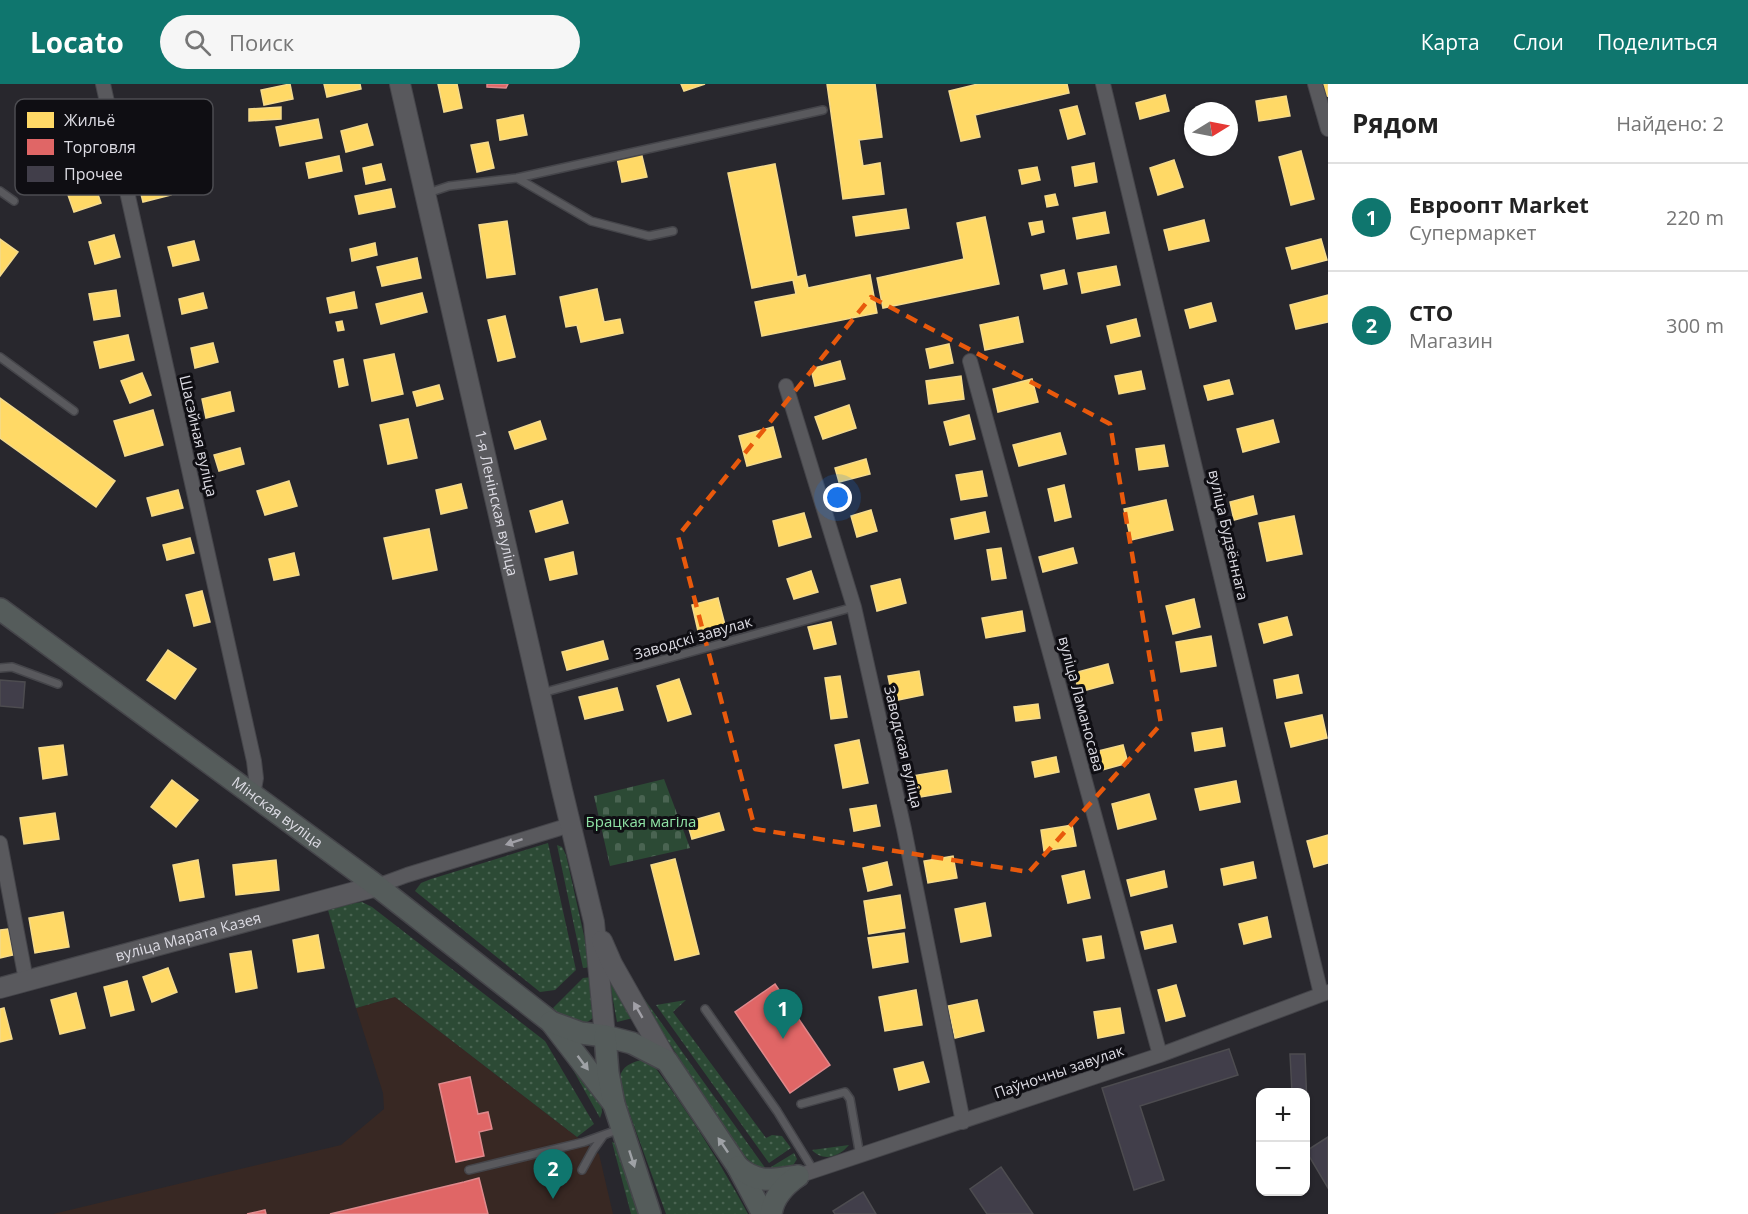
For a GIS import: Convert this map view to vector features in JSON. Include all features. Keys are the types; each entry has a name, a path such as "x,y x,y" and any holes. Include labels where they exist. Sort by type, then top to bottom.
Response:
{"main road":[{"name":"1-я Ленінская вуліца","path":"400,84 594,922"},
{"name":"Мінская вуліца","path":"0,609 377,886 551,1022"},
{"name":"вуліца Марата Казея","path":"0,988 377,886"},
{"path":"594,922 609,1080 614,1104 614,1132 650,1214"},
{"path":"594,922 612,964 658,1055 738,1167 763,1214"},
{"path":"551,1022 581,1033 632,1043 658,1055"},
{"path":"551,1022 614,1104"},
{"path":"609,1080 619,1058 629,1052 658,1055"},
{"path":"738,1167 750,1177 761,1180 806,1174"},
{"path":"771,1214 774,1201 788,1184 806,1174"}],"street":[{"name":"Шасэйная вуліца","path":"103,84 106,99"},
{"name":"вуліца Будзённага","path":"1103,84 1325,993"},
{"path":"1316,84 1328,129"},
{"name":"Шасэйная вуліца","path":"128,195 254,761 256,778 253,795"},
{"name":"вуліца Ламаносава","path":"970,361 1160,1055"},
{"name":"Заводская вуліца","path":"786,386 854,607 904,829 963,1122"},
{"path":"377,886 570,825"},
{"path":"0,843 26,981"},
{"name":"Паўночны завулак","path":"806,1174 1160,1055 1325,993"}],"lane":[{"path":"426,194 449,186 516,178 823,110"},
{"path":"516,178 591,221 649,236 672,231"},
{"path":"0,192 14,201"},
{"path":"0,357 74,411"},
{"name":"Заводскі завулак","path":"540,693 854,607"},
{"path":"0,668 12,667 58,684"},
{"path":"705,1009 777,1111 806,1174"},
{"path":"801,1104 845,1092 850,1099 860,1156"},
{"path":"470,1170 584,1142 614,1132"},
{"path":"582,1170 592,1150 614,1132"}],"highlighted area":[{"path":"871,297 1110,424 1161,724 1029,872 755,829 678,536"}],"shaded area":[{"path":"395,997 599,1154 613,1214 53,1214 341,1145 384,1109 383,1093 356,1008"}],"green space":[{"name":"Брацкая магіла","path":"664,779 690,848 610,866 594,796"},
{"path":"548,843 576,970 555,990 540,992 415,891 421,883 431,879"},
{"path":"557,845 562,847 566,855 591,967 583,968"},
{"path":"362,902 372,907 545,1041 594,1124 577,1137 395,997 356,1008 328,910"},
{"path":"625,972 766,1169 754,1166 742,1153 623,973"},
{"path":"593,977 597,1014 591,1020 585,1023 574,1023 553,1008 583,978"},
{"path":"609,978 633,1018 617,1022"},
{"path":"686,1000 673,1012 766,1138 772,1135 782,1136 791,1148 769,1163 656,1005"},
{"path":"558,1043 601,1099 600,1118"},
{"path":"641,1060 653,1065 682,1105 748,1214 666,1214 620,1084 623,1070 630,1064"},
{"path":"612,1142 617,1144 619,1149 639,1214 631,1214"},
{"path":"849,1145 841,1153 831,1157 821,1156 812,1150"},
{"path":"794,1153 797,1159 792,1167 774,1171 771,1167"}],"building: Жильё":[{"path":"290,84 293,99 264,105 261,90"},
{"path":"324,84 360,84 361,89 327,97"},
{"path":"438,84 457,84 462,108 444,112"},
{"path":"681,84 705,84 684,91"},
{"path":"827,84 875,84 882,137 859,140 863,166 880,163 884,194 843,199"},
{"path":"978,84 1067,84 1069,93 975,115 980,137 961,141 949,91"},
{"path":"1321,84 1328,84 1328,96 1324,97"},
{"path":"1165,95 1169,111 1140,119 1136,103"},
{"path":"1286,96 1290,116 1259,121 1256,101"},
{"path":"1077,106 1085,134 1068,139 1060,110"},
{"path":"281,107 281,119 249,121 249,109"},
{"path":"523,115 527,135 500,140 497,120"},
{"path":"318,119 322,138 280,146 276,127"},
{"path":"367,124 373,145 346,152 341,131"},
{"path":"488,142 494,168 477,172 471,145"},
{"path":"1301,151 1314,199 1291,205 1279,157"},
{"path":"641,152 647,177 622,182 617,158"},
{"path":"339,156 342,171 309,178 306,163"},
{"path":"1174,160 1183,187 1158,195 1150,168"},
{"path":"1094,163 1097,182 1075,186 1072,167"},
{"path":"381,164 385,180 366,184 363,168"},
{"path":"775,164 797,277 805,275 808,288 870,275 877,313 762,336 755,302 796,294 793,280 752,288 728,173"},
{"path":"1037,167 1040,180 1022,184 1019,170"},
{"path":"391,189 395,207 359,214 355,196"},
{"path":"1055,194 1058,205 1047,207 1045,196"},
{"path":"68,195 98,195 101,203 74,212"},
{"path":"141,195 171,195 143,202"},
{"path":"906,209 909,228 856,236 853,217"},
{"path":"1105,212 1109,233 1077,239 1073,218"},
{"path":"985,217 999,284 883,308 877,278 964,259 957,223"},
{"path":"1204,220 1209,241 1169,250 1164,230"},
{"path":"507,221 515,274 487,278 479,225"},
{"path":"1042,221 1044,232 1032,235 1029,223"},
{"path":"114,235 120,257 95,264 89,242"},
{"path":"0,239 18,252 0,276"},
{"path":"1321,239 1327,260 1292,269 1286,248"},
{"path":"194,241 199,260 173,266 168,247"},
{"path":"375,243 377,255 352,261 350,249"},
{"path":"417,258 421,278 382,286 377,267"},
{"path":"1116,266 1120,285 1082,293 1078,273"},
{"path":"1064,270 1067,284 1044,289 1041,275"},
{"path":"597,289 604,322 620,319 623,333 581,342 577,325 566,327 560,297"},
{"path":"116,290 120,316 94,320 89,294"},
{"path":"354,292 357,308 330,313 327,298"},
{"path":"203,293 207,308 182,314 179,299"},
{"path":"422,293 427,312 381,324 376,304"},
{"path":"1328,295 1328,322 1296,329 1290,305"},
{"path":"1211,303 1216,321 1190,328 1185,310"},
{"path":"505,316 515,357 498,361 488,320"},
{"path":"1018,317 1023,342 985,350 980,325"},
{"path":"1136,319 1140,336 1111,343 1107,326"},
{"path":"342,321 344,330 338,331 336,322"},
{"path":"128,335 134,360 100,368 94,342"},
{"path":"213,343 218,362 195,368 191,348"},
{"path":"949,344 953,363 930,368 926,349"},
{"path":"394,354 403,394 372,401 364,360"},
{"path":"343,359 348,385 339,387 334,361"},
{"path":"840,361 845,379 815,386 811,369"},
{"path":"1141,371 1145,389 1119,394 1115,376"},
{"path":"142,373 151,395 130,403 121,381"},
{"path":"961,376 964,399 929,404 926,381"},
{"path":"1032,379 1038,402 998,412 993,389"},
{"path":"1229,380 1233,394 1208,400 1204,386"},
{"path":"439,385 443,399 417,406 413,392"},
{"path":"230,392 234,411 206,418 202,399"},
{"path":"0,398 115,481 96,507 0,438"},
{"path":"849,405 856,428 823,439 815,417"},
{"path":"153,410 163,445 125,456 114,421"},
{"path":"969,415 975,439 950,445 944,422"},
{"path":"408,419 417,458 388,464 380,425"},
{"path":"1273,420 1279,442 1243,452 1237,429"},
{"path":"540,421 546,439 515,449 509,432"},
{"path":"773,427 781,457 747,466 739,436"},
{"path":"1060,433 1066,454 1019,466 1013,445"},
{"path":"1164,445 1168,466 1139,470 1136,449"},
{"path":"240,448 244,464 219,471 214,455"},
{"path":"866,459 870,474 839,482 835,468"},
{"path":"982,471 987,496 961,500 956,475"},
{"path":"289,481 297,506 265,515 257,491"},
{"path":"461,484 467,508 441,514 436,490"},
{"path":"1064,485 1071,517 1055,521 1048,489"},
{"path":"178,490 183,508 152,516 147,498"},
{"path":"1253,496 1257,514 1234,520 1230,502"},
{"path":"1166,500 1173,530 1131,540 1124,509"},
{"path":"562,501 568,523 536,532 530,511"},
{"path":"871,510 877,531 857,537 851,516"},
{"path":"985,512 989,532 955,539 951,519"},
{"path":"804,513 811,537 779,546 773,521"},
{"path":"1294,516 1302,554 1267,561 1259,523"},
{"path":"429,529 437,570 393,579 384,538"},
{"path":"190,538 194,553 167,560 163,545"},
{"path":"1001,548 1006,578 992,580 987,550"},
{"path":"1073,548 1077,563 1043,572 1039,557"},
{"path":"573,552 577,574 550,580 545,559"},
{"path":"294,553 299,575 274,580 269,559"},
{"path":"811,571 818,592 794,599 787,579"},
{"path":"900,579 906,603 877,611 871,586"},
{"path":"202,591 210,622 194,626 186,595"},
{"path":"718,598 725,625 698,631 692,605"},
{"path":"1194,599 1200,627 1173,634 1166,606"},
{"path":"1022,611 1025,631 986,638 982,618"},
{"path":"1287,617 1292,635 1264,643 1259,624"},
{"path":"831,622 836,644 814,649 808,627"},
{"path":"1211,636 1216,666 1181,672 1176,642"},
{"path":"603,641 608,659 567,670 562,652"},
{"path":"168,650 196,669 175,699 147,680"},
{"path":"1108,664 1113,683 1079,692 1074,673"},
{"path":"919,671 923,695 893,701 888,676"},
{"path":"1298,675 1302,693 1277,698 1274,680"},
{"path":"840,676 847,717 831,719 825,678"},
{"path":"679,679 691,714 668,721 657,686"},
{"path":"617,688 623,710 585,719 579,697"},
{"path":"1038,704 1040,718 1016,721 1014,707"},
{"path":"1322,715 1327,738 1291,747 1285,723"},
{"path":"1222,728 1225,746 1195,751 1192,733"},
{"path":"859,740 868,783 843,788 835,745"},
{"path":"63,745 67,775 43,779 39,748"},
{"path":"1123,745 1128,763 1102,770 1098,751"},
{"path":"1056,757 1059,772 1035,777 1032,762"},
{"path":"947,770 951,792 915,798 912,776"},
{"path":"172,780 198,800 176,827 151,807"},
{"path":"1236,781 1240,802 1200,810 1195,789"},
{"path":"1149,794 1156,819 1118,829 1112,804"},
{"path":"876,805 880,826 854,831 850,809"},
{"path":"55,813 59,839 24,844 20,818"},
{"path":"719,813 724,830 692,839 687,822"},
{"path":"1072,825 1076,846 1044,851 1041,830"},
{"path":"1328,835 1328,863 1314,867 1307,841"},
{"path":"953,856 957,878 928,883 924,861"},
{"path":"675,859 699,954 675,960 651,865"},
{"path":"198,860 204,897 180,901 173,865"},
{"path":"276,860 279,890 236,895 233,865"},
{"path":"887,862 892,885 868,891 863,868"},
{"path":"1253,862 1256,878 1224,885 1221,869"},
{"path":"1084,871 1090,898 1068,903 1062,876"},
{"path":"1164,871 1167,887 1131,896 1127,880"},
{"path":"900,895 905,928 869,934 864,901"},
{"path":"985,903 991,936 961,942 955,909"},
{"path":"63,912 69,947 35,953 29,918"},
{"path":"1267,917 1271,937 1244,944 1239,924"},
{"path":"1172,925 1176,942 1145,949 1141,932"},
{"path":"8,929 13,955 0,958 0,930"},
{"path":"904,933 908,962 873,968 868,938"},
{"path":"318,935 324,968 298,972 293,940"},
{"path":"1101,936 1104,958 1087,961 1083,939"},
{"path":"251,951 257,988 236,992 230,954"},
{"path":"168,968 177,992 152,1002 143,977"},
{"path":"127,981 134,1010 111,1016 104,987"},
{"path":"1176,985 1185,1016 1166,1021 1158,990"},
{"path":"916,990 922,1025 885,1031 879,997"},
{"path":"76,993 85,1028 60,1034 51,1000"},
{"path":"977,1000 984,1031 955,1038 948,1006"},
{"path":"4,1008 12,1039 0,1042 0,1009"},
{"path":"1120,1008 1124,1033 1098,1038 1094,1012"},
{"path":"923,1062 929,1082 899,1090 894,1069"}],"building: Торговля":[{"path":"487,84 508,84 506,88 487,87"},
{"path":"775,984 830,1065 790,1093 735,1012"},
{"path":"470,1077 478,1114 488,1112 492,1129 479,1132 484,1156 456,1162 439,1084"},
{"path":"479,1178 488,1214 330,1214 464,1182"},
{"path":"265,1210 266,1214 247,1214"}],"building: Прочее":[{"path":"0,680 25,682 23,708 0,706"},
{"path":"1229,1049 1238,1075 1140,1106 1164,1180 1134,1190 1102,1088"},
{"path":"1290,1054 1305,1054 1306,1088 1292,1088"},
{"path":"1328,1137 1328,1188 1310,1158 1310,1148"},
{"path":"1001,1167 1033,1214 987,1214 970,1189"},
{"path":"863,1192 876,1214 835,1214 833,1211"}],"place":[{"name":"Евроопт Market","path":"783,1039"},
{"name":"СТО","path":"553,1199"}]}
